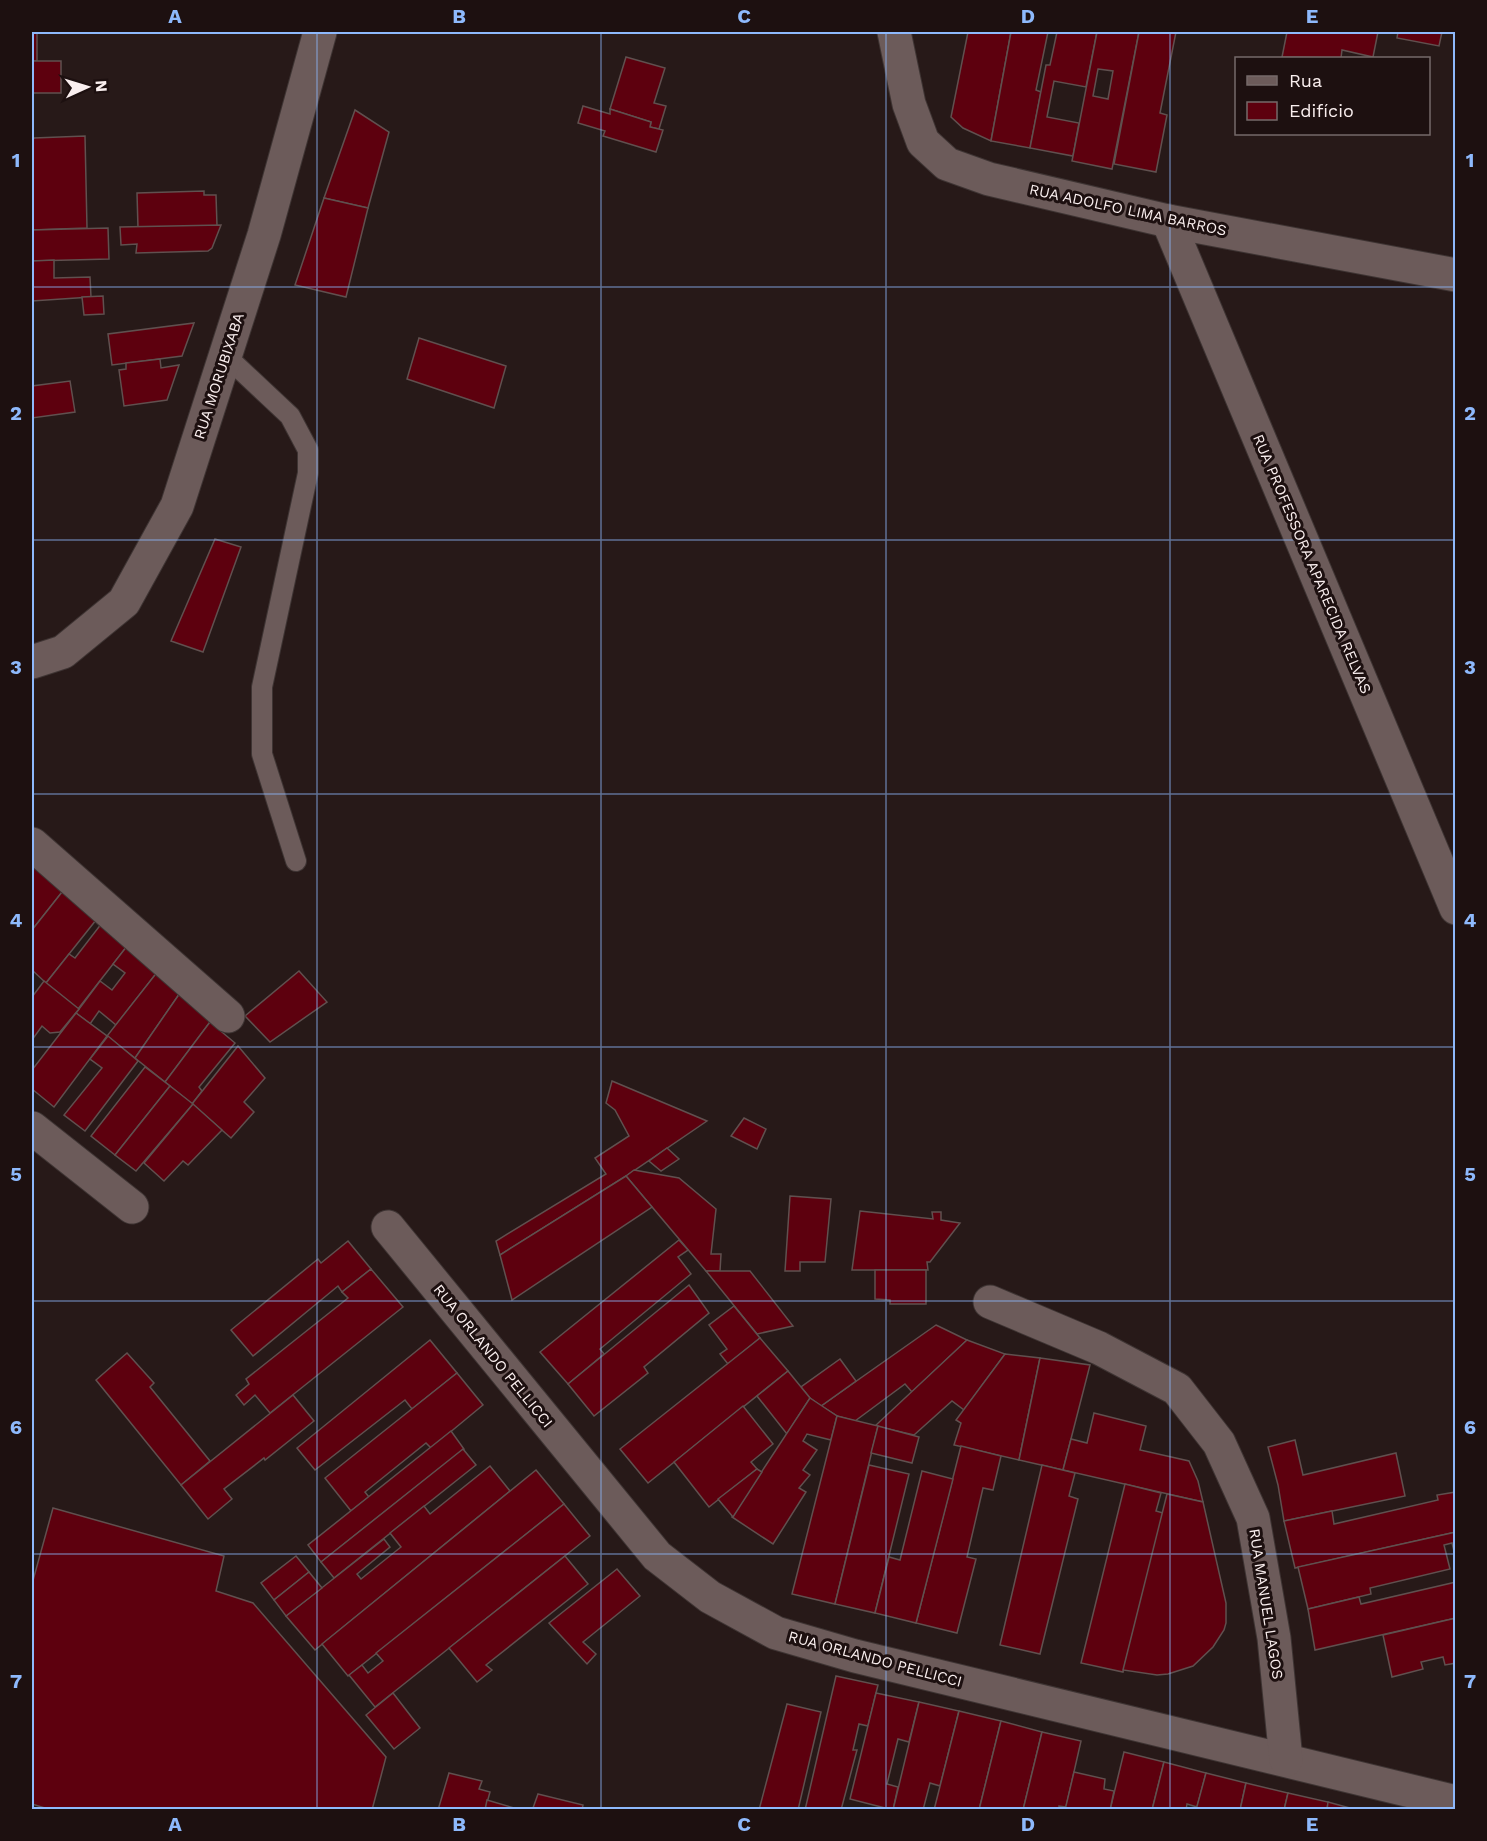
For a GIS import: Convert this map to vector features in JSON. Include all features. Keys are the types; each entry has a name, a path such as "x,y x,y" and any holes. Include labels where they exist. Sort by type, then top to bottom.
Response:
{"street":[{"name":"RUA MORUBIXABA","path":"32,662 63,652 124,602 177,506 264,235 320,32"},
{"name":"RUA ADOLFO LIMA BARROS","path":"894,32 909,104 923,142 947,164 989,179 1168,221 1455,275"},
{"name":"RUA PROFESSORA APARECIDA RELVAS","path":"1168,221 1455,908"},
{"path":"32,844 228,1016"},
{"path":"32,1128 132,1207"},
{"name":"RUA ORLANDO PELLICCI","path":"388,1227 657,1556 710,1597 776,1633 855,1656 1455,1802"},
{"name":"RUA MANUEL LAGOS","path":"990,1302 1099,1348 1177,1389 1220,1443 1253,1518 1274,1638 1286,1760"}],"lane":[{"path":"226,357 290,416 308,450 308,473 262,687 262,754 296,861"}],"building":[{"path":"32,32 37,32 37,61 32,61"},
{"path":"968,32 1011,32 991,141 963,128 951,117"},
{"path":"1011,32 1048,32 1036,90 1041,92 1030,148 991,141"},
{"path":"1057,32 1097,32 1086,87 1054,81 1047,117 1079,123 1073,156 1030,148 1046,65 1050,65"},
{"path":"1097,32 1139,32 1112,169 1072,161","holes":["1098,69 1113,71 1108,99 1093,96"]},
{"path":"1139,32 1176,32 1160,113 1167,115 1156,172 1114,164"},
{"path":"1287,32 1378,32 1373,57 1342,50 1341,57 1282,57"},
{"path":"1398,32 1442,32 1439,46 1397,38"},
{"path":"626,57 665,68 654,103 666,106 659,129 650,127 651,122 610,109"},
{"path":"32,61 61,61 61,93 32,93"},
{"path":"583,106 610,114 610,109 651,122 650,127 663,130 656,152 603,136 605,131 578,123"},
{"path":"355,110 389,132 368,208 324,198"},
{"path":"85,136 87,228 32,230 32,141 34,138"},
{"path":"204,191 204,195 216,195 217,226 138,228 137,193"},
{"path":"324,198 368,208 346,297 295,285"},
{"path":"221,225 212,248 208,251 136,253 137,244 121,245 120,227"},
{"path":"108,228 109,259 32,261 32,230"},
{"path":"54,260 54,278 90,277 91,297 32,301 32,261"},
{"path":"103,296 104,314 84,315 82,297"},
{"path":"194,323 182,356 112,365 108,334"},
{"path":"419,338 506,366 494,408 407,379"},
{"path":"160,359 161,368 179,365 167,400 124,406 119,370 126,369 126,363"},
{"path":"70,381 75,412 32,418 32,386"},
{"path":"215,539 241,547 203,652 171,641"},
{"path":"36,864 66,887 32,930 32,870"},
{"path":"66,887 100,915 46,983 32,970 32,930"},
{"path":"105,919 131,941 78,1009 46,983 69,954 75,958"},
{"path":"131,941 162,966 116,1025 99,1011 90,1024 76,1013 100,981 112,990 125,973 113,964"},
{"path":"162,966 180,993 135,1058 107,1036"},
{"path":"299,971 327,1002 270,1042 245,1016"},
{"path":"44,981 79,1009 60,1032 50,1033 42,1026 32,1040 32,997"},
{"path":"180,993 210,1022 165,1082 135,1058"},
{"path":"76,1013 107,1036 54,1107 32,1089 32,1070"},
{"path":"210,1022 235,1043 199,1087 202,1091 192,1104 165,1082"},
{"path":"108,1036 138,1061 85,1131 64,1115 102,1068 90,1059"},
{"path":"238,1046 265,1078 244,1102 254,1112 231,1138 192,1104"},
{"path":"145,1067 170,1086 115,1155 91,1136"},
{"path":"612,1081 707,1121 626,1176 500,1255 496,1241 606,1174 595,1158 629,1136 615,1110 606,1103"},
{"path":"170,1086 193,1104 136,1171 115,1155"},
{"path":"193,1104 222,1130 188,1165 183,1161 164,1181 144,1163"},
{"path":"744,1118 766,1129 757,1149 731,1136"},
{"path":"667,1148 679,1159 661,1171 649,1161"},
{"path":"634,1170 679,1178 716,1209 711,1254 721,1254 720,1271 706,1271 626,1176"},
{"path":"626,1176 652,1207 512,1300 500,1255"},
{"path":"790,1196 831,1199 825,1262 800,1262 800,1271 785,1271"},
{"path":"860,1211 933,1219 932,1212 941,1212 941,1220 960,1223 930,1262 927,1262 928,1270 852,1270"},
{"path":"679,1240 688,1250 678,1257 691,1274 600,1349 604,1354 568,1384 540,1352"},
{"path":"348,1241 371,1269 342,1292 338,1286 253,1356 231,1330 318,1259 321,1263"},
{"path":"371,1269 403,1307 270,1413 255,1395 244,1405 236,1395 249,1384 246,1379 348,1298 342,1292"},
{"path":"875,1270 926,1270 926,1304 890,1304 890,1300 875,1299"},
{"path":"706,1271 750,1271 793,1326 757,1334"},
{"path":"689,1285 709,1313 644,1367 648,1373 594,1416 568,1384"},
{"path":"734,1306 760,1338 728,1364 720,1354 727,1349 709,1325"},
{"path":"936,1325 967,1340 912,1392 905,1384 855,1421 837,1416 821,1406"},
{"path":"760,1338 788,1371 648,1483 620,1449"},
{"path":"430,1340 457,1373 412,1409 405,1400 315,1470 297,1448"},
{"path":"967,1340 1005,1354 964,1410 952,1401 914,1435 875,1426"},
{"path":"127,1353 154,1383 150,1387 210,1461 181,1485 96,1380"},
{"path":"1005,1354 1040,1358 1019,1460 954,1445 961,1423 956,1420"},
{"path":"1040,1358 1090,1365 1063,1470 1019,1460"},
{"path":"840,1359 856,1381 821,1406 801,1387"},
{"path":"788,1371 810,1398 787,1434 757,1396"},
{"path":"457,1373 483,1405 431,1448 426,1443 365,1492 369,1497 351,1511 325,1478"},
{"path":"293,1395 314,1421 224,1489 232,1499 208,1519 181,1485"},
{"path":"810,1398 837,1416 831,1440 807,1434 803,1441 817,1450 803,1470 810,1475 799,1488 806,1492 773,1544 732,1517"},
{"path":"743,1406 773,1444 751,1462 757,1469 709,1507 674,1462"},
{"path":"1094,1413 1146,1426 1140,1450 1189,1461 1198,1481 1203,1502 1063,1470 1071,1439 1087,1443"},
{"path":"837,1416 878,1426 835,1604 792,1594"},
{"path":"878,1426 919,1437 912,1463 871,1453"},
{"path":"451,1431 464,1449 321,1562 308,1545"},
{"path":"1295,1440 1303,1475 1396,1453 1405,1496 1284,1521 1268,1447"},
{"path":"961,1446 1001,1456 993,1490 983,1488 967,1557 976,1559 957,1633 916,1623"},
{"path":"463,1449 476,1465 334,1578 321,1562"},
{"path":"869,1465 909,1474 875,1613 835,1604"},
{"path":"1042,1465 1075,1473 1069,1496 1078,1499 1040,1654 1000,1645"},
{"path":"490,1466 510,1491 315,1650 286,1616 384,1539 390,1547 357,1574 361,1579 401,1547 390,1533 424,1506 430,1514"},
{"path":"757,1469 762,1472 733,1517 718,1499"},
{"path":"536,1470 564,1504 348,1676 322,1644"},
{"path":"922,1471 953,1479 916,1623 875,1613 889,1557 900,1560"},
{"path":"1125,1484 1161,1493 1156,1511 1163,1513 1123,1672 1081,1663"},
{"path":"1456,1492 1456,1532 1295,1568 1284,1521 1332,1511 1334,1524 1438,1500 1437,1495"},
{"path":"1167,1494 1203,1502 1226,1603 1226,1623 1213,1647 1193,1666 1157,1675 1123,1670"},
{"path":"564,1504 590,1536 375,1707 349,1675 362,1665 368,1673 383,1661 376,1653"},
{"path":"53,1508 224,1556 216,1591 253,1603 386,1757 372,1810 51,1810 32,1804 32,1584"},
{"path":"1456,1532 1456,1559 1452,1543 1444,1545 1450,1569 1370,1588 1371,1594 1308,1609 1298,1567"},
{"path":"296,1556 309,1572 274,1600 261,1583"},
{"path":"565,1556 588,1584 486,1665 492,1670 477,1682 449,1648"},
{"path":"617,1569 640,1596 583,1642 596,1654 587,1664 549,1623"},
{"path":"309,1572 322,1588 286,1616 274,1600"},
{"path":"1456,1582 1456,1618 1315,1650 1308,1609 1359,1597 1361,1604"},
{"path":"1456,1618 1456,1663 1445,1665 1443,1657 1421,1662 1423,1669 1392,1677 1383,1635"},
{"path":"836,1676 878,1685 868,1726 859,1724 853,1750 857,1750 841,1810 805,1810"},
{"path":"393,1693 420,1728 394,1749 366,1715"},
{"path":"876,1693 919,1702 909,1742 898,1739 887,1784 898,1787 893,1810 850,1799"},
{"path":"919,1702 959,1711 940,1786 930,1783 923,1810 893,1810"},
{"path":"787,1704 821,1712 798,1810 759,1810"},
{"path":"959,1711 1001,1721 979,1810 934,1810"},
{"path":"1001,1721 1042,1732 1023,1810 979,1810"},
{"path":"1042,1732 1081,1741 1066,1807 1059,1806 1059,1810 1023,1810"},
{"path":"1124,1752 1164,1762 1152,1810 1110,1810"},
{"path":"1164,1762 1206,1773 1197,1807 1187,1804 1186,1810 1152,1810"},
{"path":"1074,1772 1105,1779 1104,1789 1114,1791 1110,1810 1065,1810"},
{"path":"449,1773 482,1781 479,1789 490,1792 485,1810 438,1810"},
{"path":"1206,1773 1246,1783 1240,1810 1196,1810"},
{"path":"1246,1783 1288,1793 1284,1810 1240,1810"},
{"path":"1288,1793 1328,1802 1327,1810 1284,1810"},
{"path":"538,1794 583,1805 582,1810 533,1808"},
{"path":"487,1800 521,1810 485,1810"},
{"path":"1328,1802 1357,1810 1327,1810"}]}
